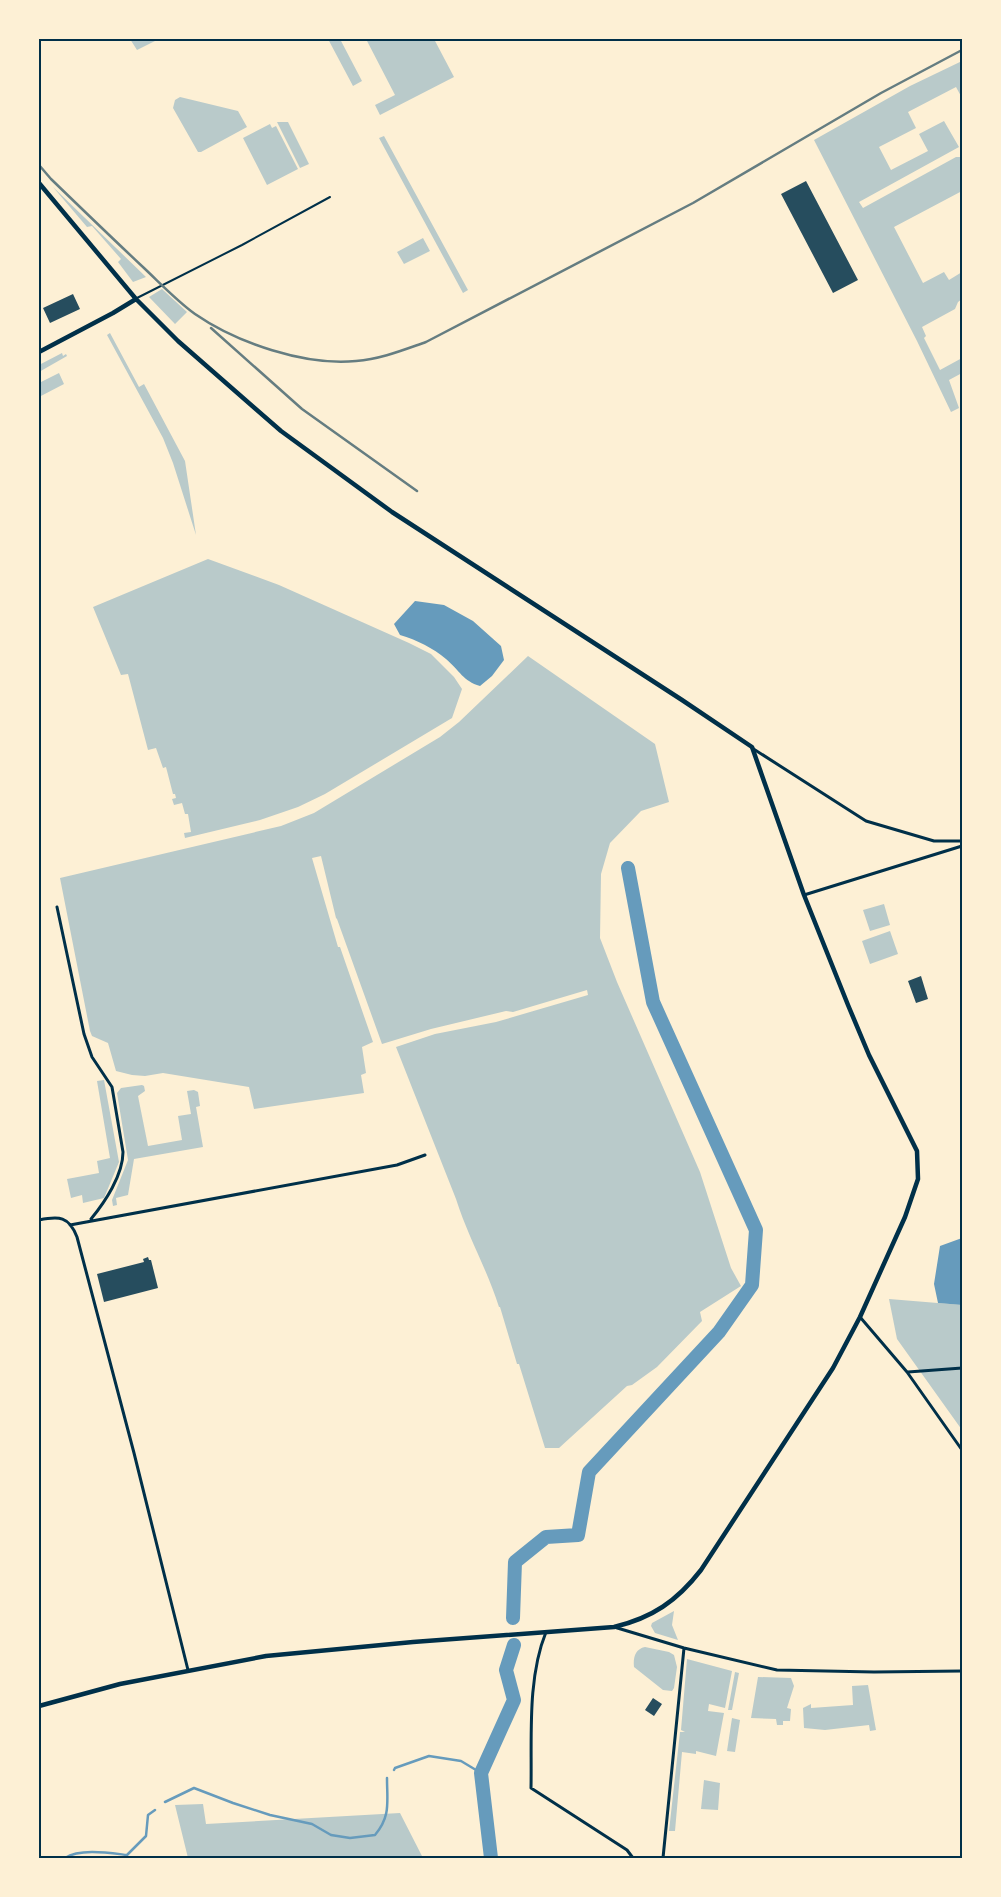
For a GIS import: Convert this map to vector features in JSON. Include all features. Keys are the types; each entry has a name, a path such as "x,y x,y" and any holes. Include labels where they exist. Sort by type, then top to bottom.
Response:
{"main road":[{"path":"39,183 136,299 178,341 286,435 392,512 752,747 804,896 869,1055 917,1151 918,1179 905,1217 860,1317 833,1368 702,1570 683,1591 651,1615 632,1623 614,1627 546,1631 266,1656 120,1684 39,1706"},
{"path":"39,352 114,313 136,299"}],"street":[{"path":"752,747 866,821 934,841 962,841"},
{"path":"804,896 962,846"},
{"path":"57,907 84,1034 92,1057 112,1087 123,1152 123,1163 108,1196 91,1220"},
{"path":"70,1225 397,1165 425,1156"},
{"path":"39,1220 61,1218 67,1221 77,1237 105,1339 188,1670"},
{"path":"860,1317 907,1372 962,1450"},
{"path":"907,1372 962,1368"},
{"path":"614,1627 684,1648 777,1670 962,1671"},
{"path":"546,1631 538,1656 530,1718 531,1788 627,1850 633,1858"},
{"path":"663,1858 684,1648"}],"lane":[{"path":"136,299 242,245 330,197"}],"shaded area":[{"path":"130,39 159,39 137,50"},
{"path":"328,39 340,39 362,81 353,86"},
{"path":"366,39 434,39 454,77 380,115 375,105 395,95"},
{"path":"962,61 962,98 956,87 908,112 916,128 879,147 891,170 928,151 919,134 944,121 959,147 859,202 863,208 956,157 962,157 962,191 894,227 923,283 944,272 949,280 962,272 962,299 958,302 955,309 922,327 926,336 924,338 940,370 962,358 962,373 949,380 959,408 951,412 917,341 814,140 910,86"},
{"path":"180,97 238,111 247,127 198,152 173,108 175,100"},
{"path":"277,122 288,122 309,164 300,168"},
{"path":"270,124 272,128 276,126 298,169 267,185 243,138"},
{"path":"384,136 468,290 463,293 379,138"},
{"path":"53,187 146,277 133,282 118,262 121,259 92,226 87,227"},
{"path":"423,238 430,251 404,264 397,252"},
{"path":"162,289 187,312 175,324 149,297"},
{"path":"110,333 139,387 144,384 185,461 196,535 163,438 107,335"},
{"path":"62,353 63,356 66,354 67,356 39,372 39,365"},
{"path":"59,373 64,384 39,397 39,383"},
{"path":"208,559 279,585 431,654 454,677 462,689 452,718 325,794 298,807 260,820 185,838 184,833 191,832 188,814 185,814 182,803 174,805 172,799 176,798 175,794 173,794 166,767 163,768 156,748 148,750 128,674 121,675 93,607"},
{"path":"528,656 655,744 669,802 641,811 610,843 601,874 600,938 617,982 700,1172 731,1268 741,1286 700,1312 702,1321 657,1367 632,1385 627,1386 559,1448 545,1448 500,1307 466,1227 396,1047 435,1034 496,1022 588,995 587,990 513,1012 506,1011 431,1029 382,1044 336,918 321,856 312,858 338,947 340,947 373,1042 362,1047 366,1073 361,1075 364,1093 254,1109 249,1087 163,1073 145,1076 116,1071 108,1043 92,1036 90,1031 60,878 281,826 314,813 440,737 459,722"},
{"path":"884,904 890,925 870,931 863,910"},
{"path":"890,931 898,954 870,964 862,941"},
{"path":"104,1080 119,1162 104,1198 83,1203 82,1195 71,1198 67,1179 99,1173 97,1161 110,1158 97,1081"},
{"path":"142,1085 145,1091 138,1096 148,1146 182,1140 178,1116 191,1114 187,1091 194,1090 198,1092 200,1106 196,1107 203,1147 134,1159 128,1195 116,1198 117,1205 113,1206 112,1200 128,1160 117,1093 121,1088"},
{"path":"889,1299 962,1305 962,1430 897,1339"},
{"path":"674,1611 672,1625 678,1640 655,1633 651,1626 652,1623"},
{"path":"645,1647 669,1652 674,1655 677,1667 672,1691 663,1690 634,1667 635,1654"},
{"path":"687,1659 732,1671 725,1708 709,1704 708,1711 724,1713 716,1756 696,1751 696,1754 682,1752 675,1831 669,1831 680,1732 685,1732 681,1730"},
{"path":"735,1672 739,1673 732,1710 728,1710"},
{"path":"758,1677 791,1678 794,1686 787,1708 791,1709 790,1721 783,1721 783,1725 777,1725 776,1719 751,1718"},
{"path":"868,1685 876,1730 870,1731 869,1725 825,1730 804,1728 803,1708 811,1704 811,1708 853,1705 852,1686"},
{"path":"732,1718 740,1720 735,1752 727,1751"},
{"path":"704,1780 720,1783 718,1810 701,1809"},
{"path":"203,1804 206,1824 400,1813 423,1858 188,1858 175,1805"}],"water":[{"path":"415,601 444,605 473,621 501,646 504,660 492,676 480,686 474,684 436,651 400,635 394,624"},
{"path":"962,1238 962,1305 938,1303 934,1284 940,1246"}],"building":[{"path":"806,181 858,280 833,293 781,194"},
{"path":"73,294 80,309 50,323 43,308"},
{"path":"921,976 928,999 916,1003 908,981"},
{"path":"148,1257 151,1260 158,1288 104,1302 97,1274 144,1262 143,1259"},
{"path":"653,1698 662,1704 654,1716 645,1710"}],"waterway":[{"path":"513,1618 515,1562 546,1537 578,1535 589,1472 719,1332 752,1285 756,1230 653,1002 628,868"},
{"path":"491,1858 481,1773 514,1700 506,1670 514,1645"},
{"path":"394,1770 429,1756 461,1761 481,1773"},
{"path":"165,1802 194,1788 270,1815 312,1824 331,1835 350,1838 375,1835 380,1828 387,1808 387,1778"},
{"path":"65,1858 87,1852 127,1855 146,1836 148,1815 155,1810"}],"railway":[{"path":"39,165 51,179 175,298 212,325 251,343 294,356 336,362 365,360 392,354 426,342 693,203 881,93 962,50"},
{"path":"211,328 302,409 417,491"}]}
